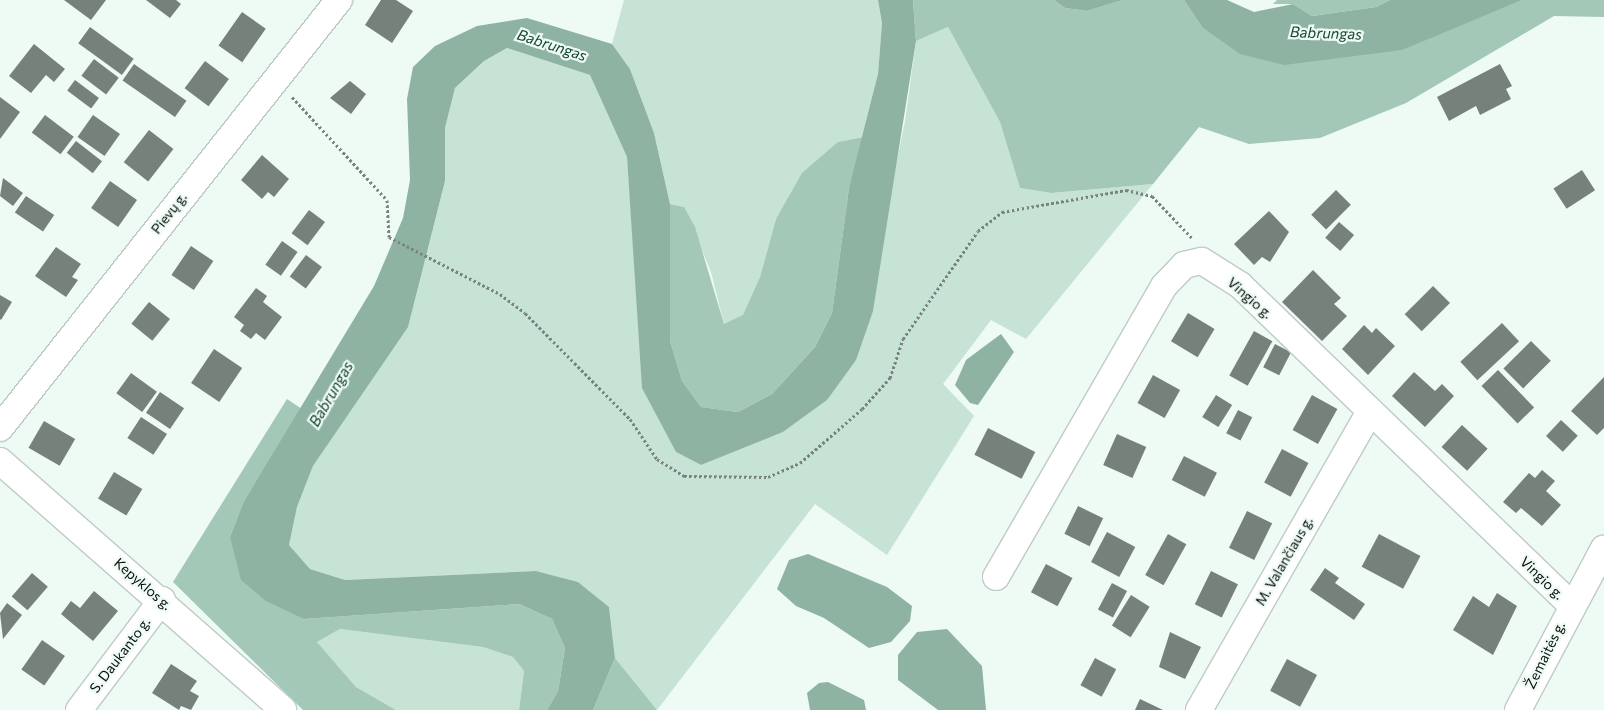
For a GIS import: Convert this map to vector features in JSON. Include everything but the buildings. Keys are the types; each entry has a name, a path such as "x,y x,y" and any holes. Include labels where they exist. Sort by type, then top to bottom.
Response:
{"street":[{"name":"Pievų g.","path":"0,428 275,78 339,0"},
{"name":"Vingio g.","path":"1202,261 1240,286 1570,604"},
{"path":"996,577 1164,286 1184,265 1202,261"},
{"name":"M. Valančiaus g.","path":"1199,710 1370,412"},
{"name":"Kepyklos g.","path":"0,461 162,600 282,710"},
{"name":"Žemaitės g.","path":"1518,710 1570,604 1604,548"},
{"name":"S. Daukanto g.","path":"79,710 162,600"}],"path":[{"path":"275,78 387,200 389,237 500,294 525,312 630,419 657,459 684,476 720,478 768,476 800,463 862,409 890,378 904,339 978,231 1002,212 1126,190 1152,196 1185,227 1202,261"}],"shaded area":[{"path":"624,0 878,0 882,23 878,74 864,137 838,142 776,219 760,277 743,316 724,324 711,272 684,207 670,204 654,133 630,69 612,44"},
{"path":"913,0 1054,0 1065,8 1087,11 1123,0 1184,0 1202,27 1494,11 1522,0 1604,0 1604,17 1554,16 1406,103 1320,138 1249,144 1199,127 1153,184 1051,193 1020,188 1000,122 948,27 916,41"},
{"path":"1277,0 1390,0 1376,7 1312,16 1293,4 1273,4"},
{"path":"948,27 1000,122 1020,188 1051,193 1153,184 1026,339 991,320 943,384 974,416 887,555 815,504 657,710 615,658 609,607 578,582 536,571 345,580 310,569 289,545 297,507 313,466 408,326 445,181 445,128 455,88 484,61 507,48 590,75 627,157 635,267 666,430 676,452 701,465 783,432 827,400 883,228 905,121 916,41"},
{"path":"864,137 849,188 832,313 815,347 772,394 738,412 701,407 682,381 670,341 670,204 684,207 695,227 724,324 743,315 760,277 776,219 802,173 838,142"},
{"path":"287,399 302,409 243,503 230,537 304,619 519,604 552,619 565,648 558,691 547,710 519,710 524,671 513,657 483,647 340,629 317,642 356,687 396,710 303,710 173,582"},
{"path":"340,629 483,647 513,657 524,671 519,710 396,710 356,687 317,642"},
{"path":"615,658 657,710 593,710"}],"water":[{"name":"Babrungas","path":"878,0 913,0 916,41 873,311 856,360 827,400 783,432 701,465 676,452 642,388 627,157 590,75 507,48 484,61 455,88 445,128 445,181 408,327 313,466 297,507 289,545 310,569 345,580 536,571 578,582 609,607 615,658 593,710 547,710 558,691 565,648 552,619 519,604 304,619 266,601 241,580 230,537 243,503 374,286 403,218 410,180 407,99 413,67 435,46 477,26 527,18 612,44 630,69 654,133 670,204 670,341 682,381 701,407 738,412 772,394 815,347 832,313 849,188 878,74 882,23"},
{"path":"1054,0 1123,0 1087,11 1065,8"},
{"name":"Babrungas","path":"1184,0 1227,0 1254,12 1293,4 1312,16 1376,7 1390,0 1522,0 1402,50 1284,65 1240,54 1202,27"},
{"path":"1001,334 1014,352 978,405 970,403 955,385 966,360"},
{"path":"808,554 887,587 912,606 910,621 891,642 869,648 824,618 796,606 777,589 789,560"},
{"path":"947,629 982,666 986,710 938,710 898,680 898,655 917,632"},
{"path":"828,682 864,700 866,710 810,710 807,693 819,683"}]}
